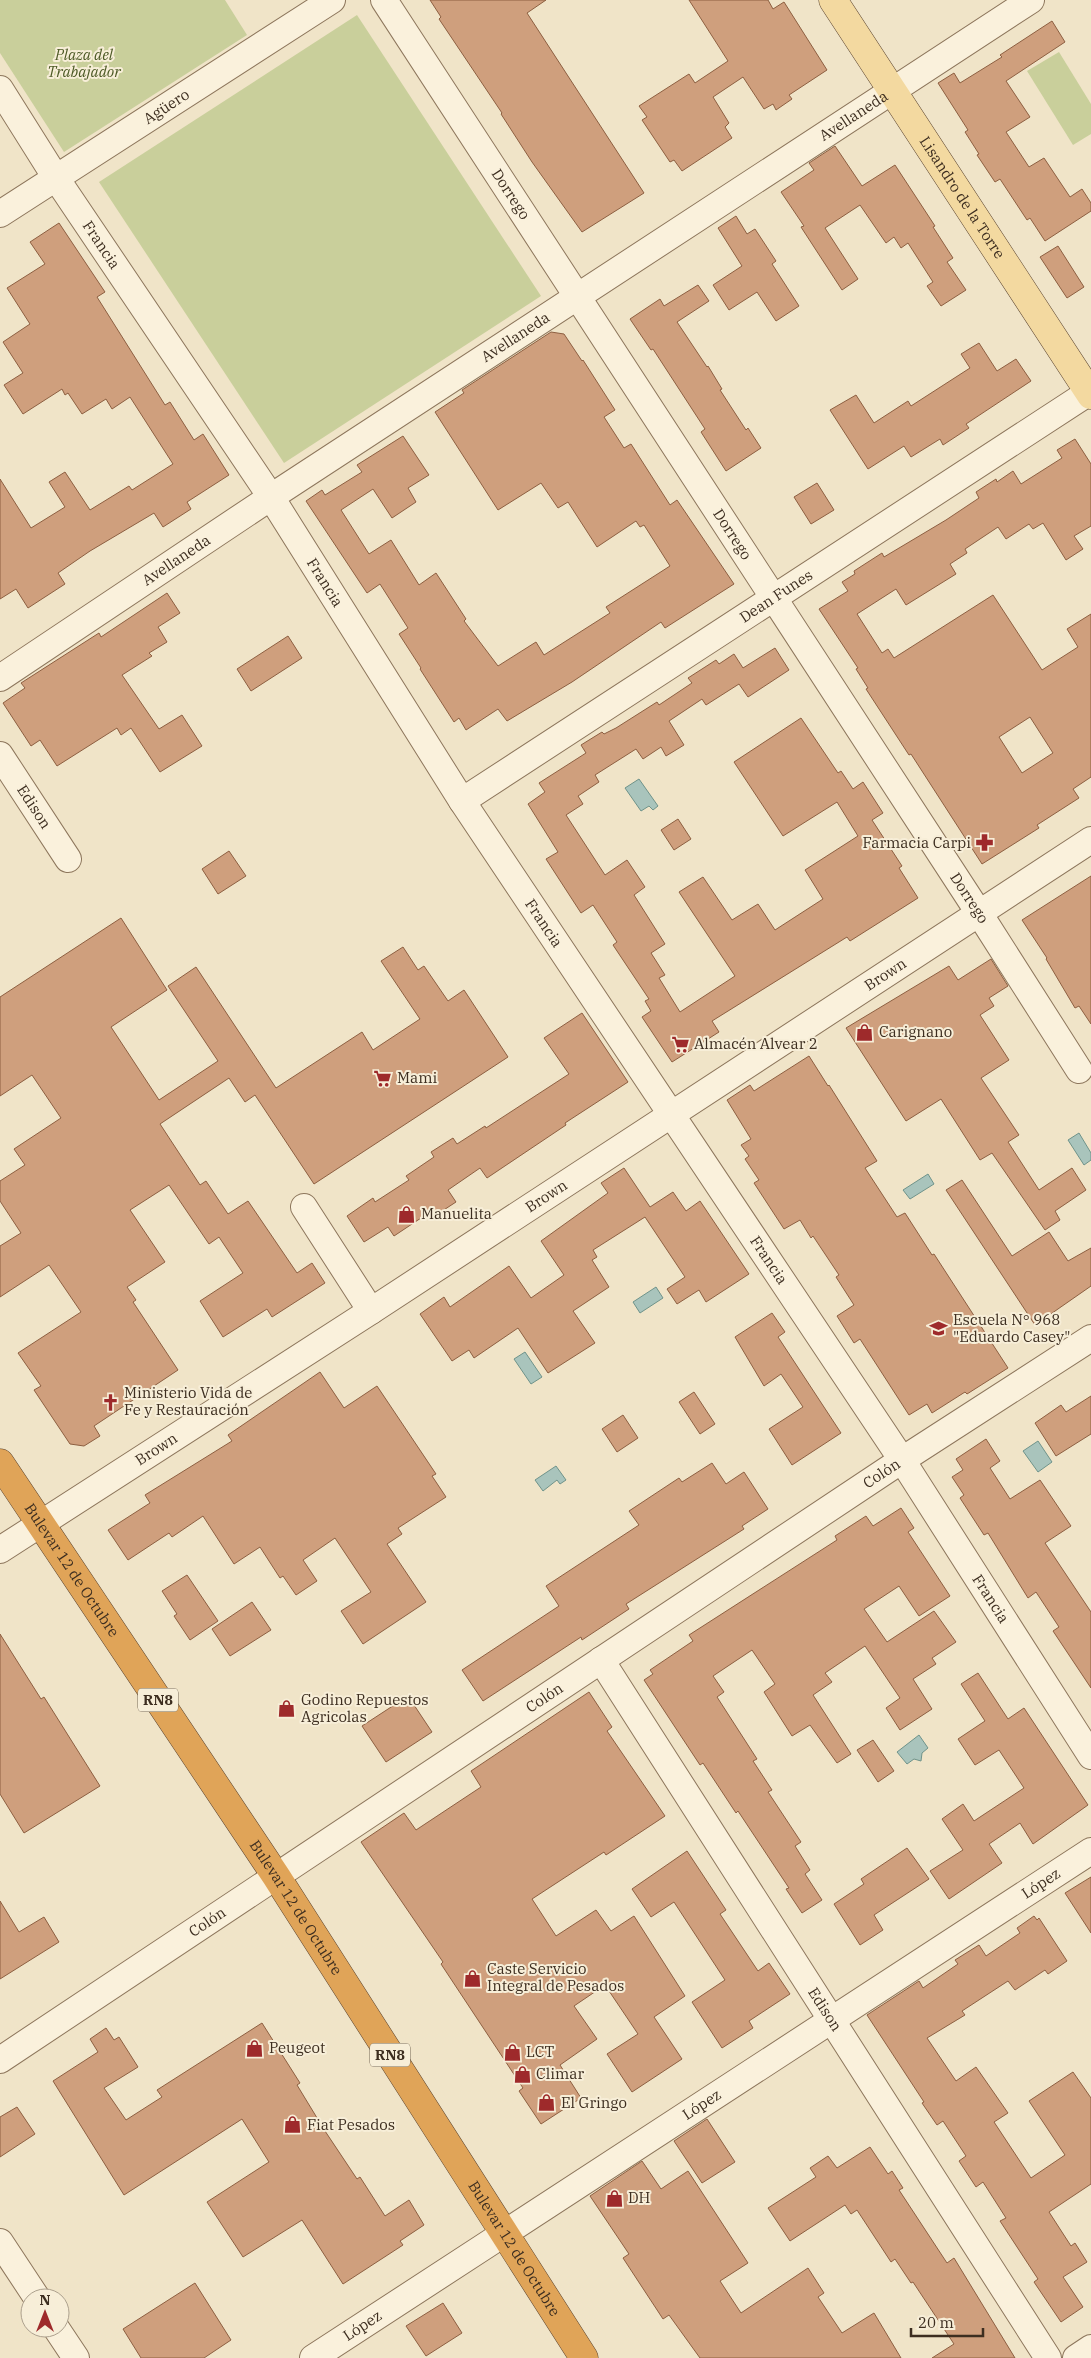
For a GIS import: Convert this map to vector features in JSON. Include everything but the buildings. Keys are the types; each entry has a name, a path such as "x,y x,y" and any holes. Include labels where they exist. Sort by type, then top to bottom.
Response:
{"highway":[{"name":"Bulevar 12 de Octubre","path":"0,1463 276,1876 584,2358"}],"main road":[{"name":"Lisandro de la Torre","path":"833,0 1090,393"}],"street":[{"name":"Agüero","path":"0,214 332,0"},
{"name":"Dorrego","path":"384,0 979,913 1079,1070"},
{"name":"Avellaneda","path":"0,678 271,497 1031,0"},
{"name":"Francia","path":"0,89 56,178 271,497 462,801 902,1460 1091,1756"},
{"name":"Dean Funes","path":"462,801 1090,393"},
{"name":"Edison","path":"0,755 68,859"},
{"name":"Brown","path":"0,1550 371,1311 1091,840"},
{"path":"304,1206 371,1311"},
{"name":"Colón","path":"0,2060 902,1460 1091,1338"},
{"name":"Edison","path":"601,1660 1048,2358"},
{"name":"López","path":"313,2358 1091,1851"},
{"path":"0,2242 30,2288"},
{"path":"63,2338 76,2358"},
{"path":"1076,2358 1091,2348"}],"green space":[{"name":"Plaza del Trabajador","path":"0,0 225,0 247,35 64,152 0,53"},
{"path":"357,15 541,296 284,463 99,182"},
{"path":"1059,52 1091,104 1091,134 1073,145 1027,71"}],"water":[{"path":"639,779 658,806 653,810 649,806 641,811 625,788"},
{"path":"1079,1133 1091,1153 1091,1160 1084,1165 1068,1140"},
{"path":"928,1174 934,1184 910,1199 903,1190"},
{"path":"656,1287 663,1298 640,1313 633,1302"},
{"path":"525,1352 542,1377 531,1384 514,1359"},
{"path":"1038,1441 1052,1462 1038,1472 1023,1451"},
{"path":"556,1466 566,1480 560,1484 557,1480 543,1491 535,1480"},
{"path":"919,1735 928,1748 922,1753 921,1761 914,1759 907,1764 897,1752"}],"place":[{"name":"Farmacia Carpi","path":"985,843"},
{"name":"Carignano","path":"865,1032"},
{"name":"Almacén Alvear 2","path":"680,1044"},
{"name":"Mami","path":"383,1078"},
{"name":"Manuelita","path":"407,1214"},
{"name":"Escuela N° 968 \"Eduardo Casey\"","path":"939,1329"},
{"name":"Ministerio Vida de Fe y Restauración","path":"110,1402"},
{"name":"Godino Repuestos Agricolas","path":"287,1709"},
{"name":"Caste Servicio Integral de Pesados","path":"473,1978"},
{"name":"Peugeot","path":"255,2048"},
{"name":"LCT","path":"512,2052"},
{"name":"Climar","path":"522,2074"},
{"name":"El Gringo","path":"547,2103"},
{"name":"Fiat Pesados","path":"293,2125"},
{"name":"DH","path":"614,2198"}]}
